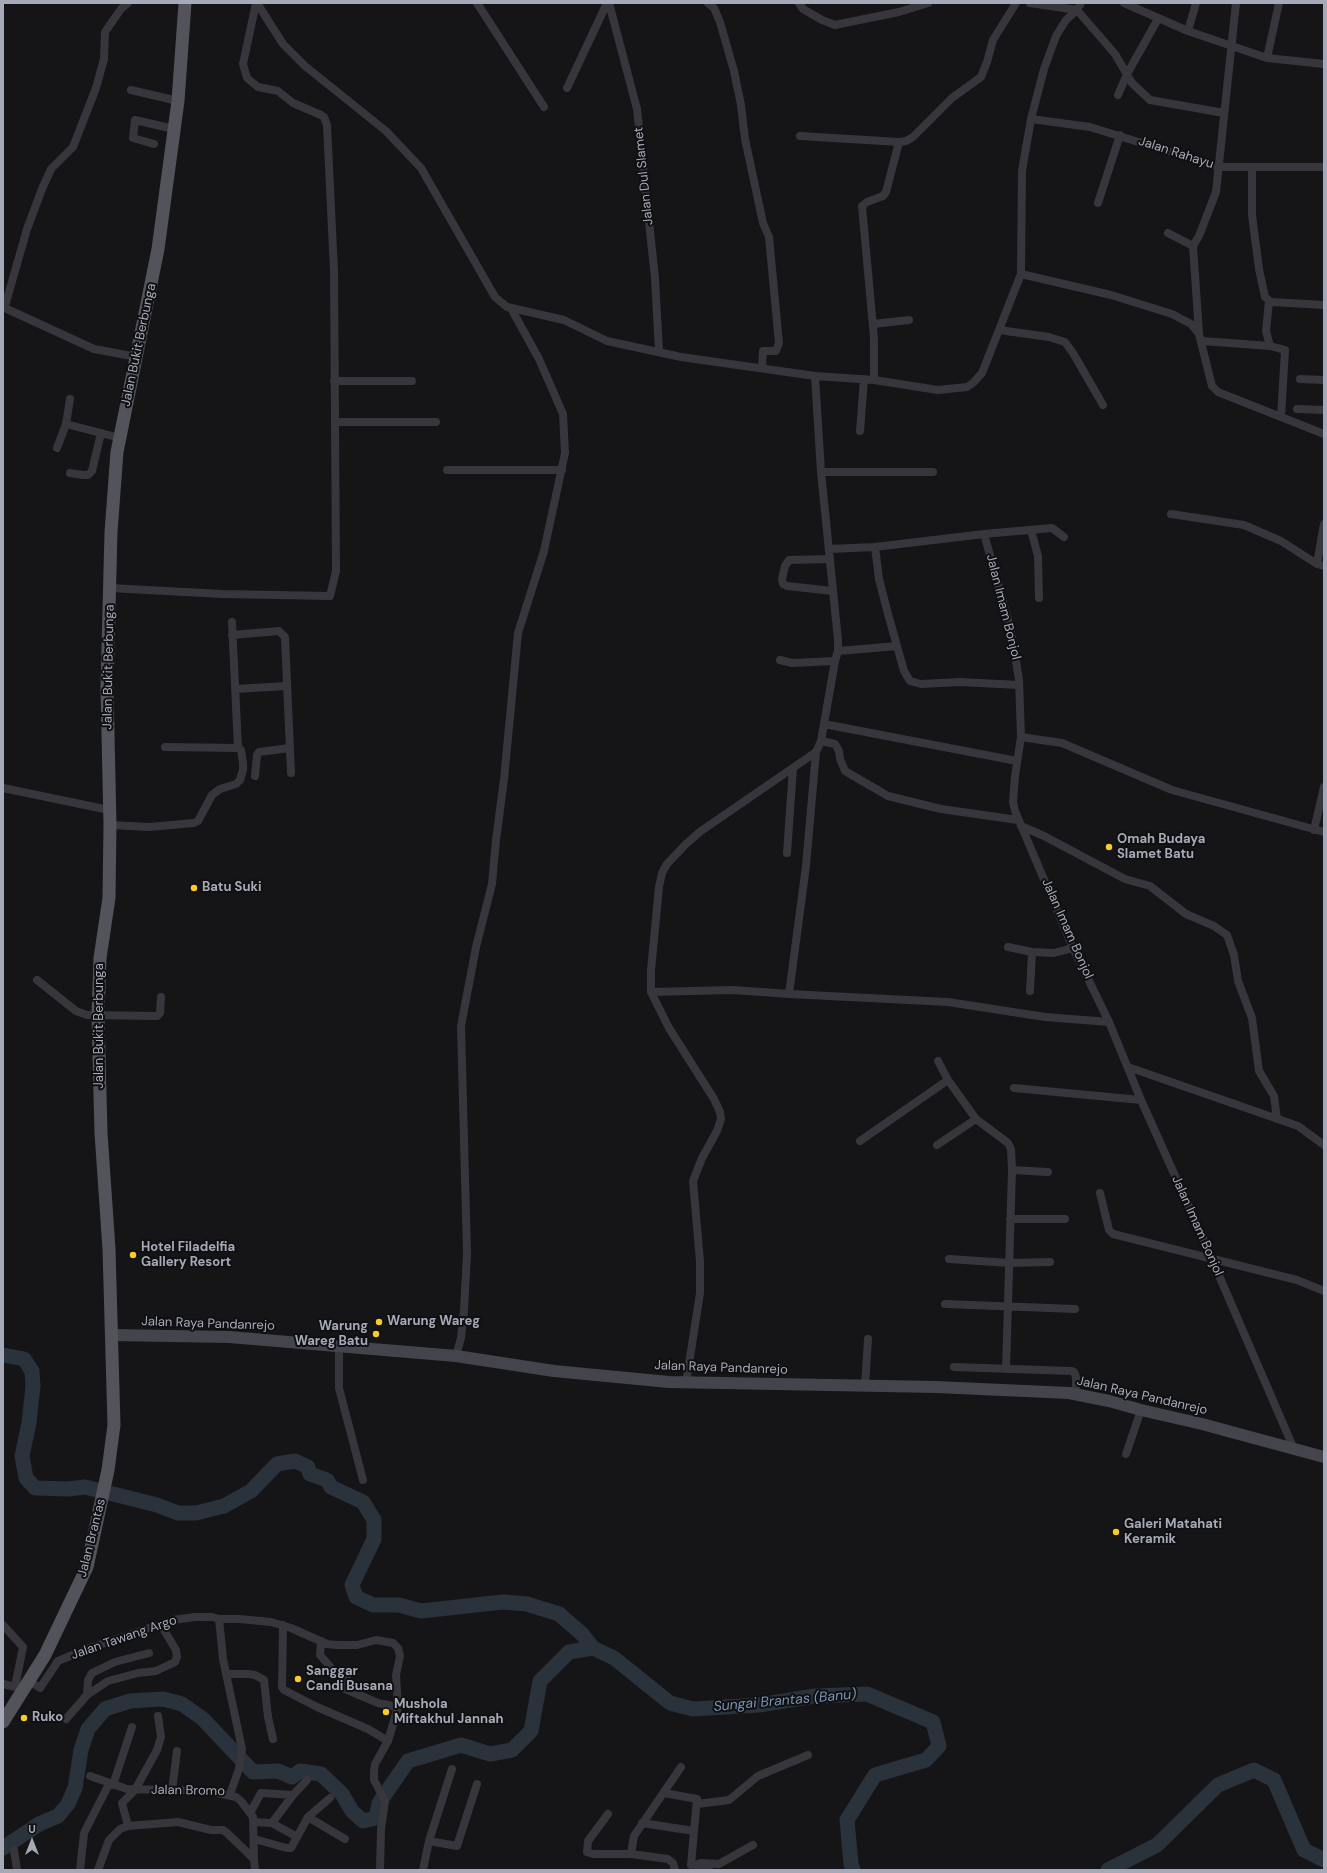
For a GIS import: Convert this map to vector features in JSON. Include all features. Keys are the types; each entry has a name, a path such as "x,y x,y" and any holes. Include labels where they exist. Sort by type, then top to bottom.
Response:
{"main road":[{"name":"Jalan Bukit Berbunga","path":"112,1335 110,1249 101,1133 98,1015 100,958 109,898 110,825 107,688 111,532 117,452 158,249 178,101 185,3"},
{"name":"Jalan Raya Pandanrejo","path":"112,1335 229,1337 339,1348 456,1356 554,1371 665,1382 866,1386 1076,1394 1202,1424 1324,1457"},
{"name":"Jalan Brantas","path":"3,1722 23,1686 45,1655 84,1576 108,1470 114,1425 112,1335"}],"street":[{"path":"128,3 121,9 105,32 102,66 96,88 73,147 51,169 42,189 27,229 6,306 7,309 94,349 137,357"},
{"path":"256,3 283,44 305,66 386,132 421,168 495,297 502,304 512,310 564,320 608,341 681,357 762,363 815,376 864,379 874,374 938,390 967,387 973,383 982,372 1020,274 1022,171 1031,119 1044,69 1056,36 1066,20 1079,7"},
{"path":"110,588 222,594 330,596 338,562 334,381 334,271 327,125 324,117 321,115 293,103 278,91 258,87 247,78 243,64 256,3"},
{"path":"477,3 544,107"},
{"path":"567,88 608,3"},
{"name":"Jalan Dul Slamet","path":"608,3 637,109 655,278 659,352"},
{"path":"708,3 714,8 720,22 734,71 753,178 763,223 769,237 779,343 777,351 763,351 762,363"},
{"path":"799,3 803,9 822,20 835,25 899,12 928,3"},
{"path":"800,136 899,142 913,138 952,98 981,77 993,40 1016,3"},
{"path":"1030,3 1079,7 1115,54 1132,83 1150,100 1224,113"},
{"path":"1124,3 1188,31 1267,58 1324,64"},
{"path":"1188,31 1196,3"},
{"path":"1236,3 1230,46 1216,192 1199,236 1193,246 1200,338 1212,386 1215,390 1324,434"},
{"path":"1267,58 1279,3"},
{"path":"1118,95 1127,74 1158,19"},
{"path":"131,90 178,101"},
{"name":"Jalan Rahayu","path":"1031,119 1090,127 1120,135 1219,167 1324,167"},
{"path":"154,144 133,138 135,120 174,129"},
{"path":"1098,203 1120,135"},
{"path":"874,374 873,324 862,208 864,204 883,196 886,192 899,142"},
{"path":"1252,168 1252,215 1259,269 1265,297 1269,301 1324,304"},
{"path":"1168,233 1193,246"},
{"path":"1020,274 1111,295 1153,307 1172,314 1191,324 1200,338"},
{"path":"1269,301 1266,331 1270,346"},
{"path":"456,1356 461,1338 464,1310 467,1253 461,1070 462,1012 476,947 492,884 518,633 544,551 565,453 563,414 539,359 512,310"},
{"path":"873,324 909,320"},
{"path":"999,330 1049,337 1065,342 1103,405"},
{"path":"1200,338 1270,346 1280,348 1286,352 1281,417"},
{"path":"789,994 806,866 816,752 821,741 834,661 838,651 821,472 815,376"},
{"path":"860,431 864,379"},
{"path":"1300,379 1324,380"},
{"path":"334,381 412,382"},
{"path":"57,448 66,424 70,399"},
{"path":"1297,409 1324,410"},
{"path":"335,422 436,422"},
{"path":"66,424 120,438"},
{"path":"70,473 84,475 92,471 101,433"},
{"path":"447,470 562,470"},
{"path":"821,472 934,472"},
{"path":"1171,514 1244,526 1281,541 1321,565 1324,524"},
{"path":"829,549 875,547 984,534 1052,528 1064,537"},
{"path":"1031,530 1038,556 1039,598"},
{"name":"Jalan Imam Bonjol","path":"984,534 1010,627 1020,685 1021,737 1013,802 1020,823 1073,948 1109,1022 1141,1100 1212,1258 1294,1449"},
{"path":"875,547 879,579 904,671 910,682 921,684 960,682 1020,685"},
{"path":"830,559 789,560 785,566 782,579 784,584 787,586 833,592"},
{"path":"110,825 149,827 194,824 198,821 212,796 220,789 236,784 240,780 243,770 242,755 238,748 232,622"},
{"path":"232,635 279,631 283,633 285,637 291,773"},
{"path":"838,651 897,646"},
{"path":"780,660 792,663 834,661"},
{"path":"235,689 287,686"},
{"path":"824,724 1017,761"},
{"path":"1021,737 1062,743 1172,790 1324,832"},
{"path":"821,741 835,744 839,751 840,759 845,771 888,796 941,809 1020,823 1125,879 1150,886 1186,914 1214,926 1227,935 1234,955 1238,982 1252,1018 1259,1071 1274,1096 1276,1119"},
{"path":"165,747 238,748"},
{"path":"255,776 257,755 260,752 290,748"},
{"path":"686,1383 700,1293 700,1261 693,1181 702,1158 712,1143 720,1126 720,1112 705,1083 669,1028 651,992 651,970 659,887 662,873 667,864 701,831 816,752"},
{"path":"787,852 793,768"},
{"path":"1314,830 1324,787"},
{"path":"3,788 109,810"},
{"path":"1008,948 1032,952 1054,953 1073,948"},
{"path":"1030,991 1032,952"},
{"path":"37,980 81,1014 157,1016 160,1013 161,997"},
{"path":"651,992 733,990 948,1002 1045,1017 1109,1022"},
{"path":"938,1060 948,1080 976,1119 1010,1145 1012,1170 1006,1369"},
{"path":"1128,1067 1298,1126 1324,1145"},
{"path":"860,1141 948,1080"},
{"path":"1014,1088 1141,1100"},
{"path":"936,1145 976,1119"},
{"path":"1012,1170 1048,1172"},
{"path":"1100,1193 1109,1230 1112,1234 1297,1280 1324,1290"},
{"path":"1010,1218 1065,1218"},
{"path":"949,1259 1009,1263 1050,1262"},
{"path":"945,1304 1075,1308"},
{"path":"866,1386 868,1339"},
{"path":"339,1348 340,1388 363,1480"},
{"path":"954,1366 1074,1372 1076,1394"},
{"path":"1126,1454 1141,1410"},
{"name":"Jalan Tawang Argo","path":"23,1686 40,1688 58,1661 87,1649 173,1620 195,1617 259,1620 283,1625 327,1644 348,1646 376,1640 393,1643 398,1648 400,1656 396,1675 398,1707 388,1741 375,1764 374,1771 374,1780 385,1801 381,1829 380,1870"},
{"name":"Jalan Bromo","path":"90,1776 111,1785 135,1790 208,1791 230,1794 239,1769 242,1749 223,1659 219,1619"},
{"path":"3,1625 23,1647 23,1686 3,1684"},
{"path":"66,1719 88,1695 108,1681 164,1668 175,1662 177,1657 176,1650 161,1625"},
{"path":"283,1625 282,1687 284,1690 317,1707 357,1724 388,1741"},
{"path":"321,1642 320,1655 333,1670 347,1676 344,1687 345,1689 378,1703 398,1707"},
{"path":"88,1695 88,1680 92,1672 115,1662 149,1653"},
{"path":"226,1674 255,1675 264,1680 268,1717 273,1739"},
{"path":"128,1826 122,1803 135,1790 147,1771 159,1744 161,1727 158,1716"},
{"path":"80,1870 84,1833 111,1785 132,1727"},
{"path":"172,1790 177,1751"},
{"path":"697,1804 729,1800 758,1776 808,1754"},
{"path":"631,1854 633,1839 642,1823 681,1767"},
{"path":"423,1870 430,1841 452,1769"},
{"path":"272,1824 293,1795 307,1780"},
{"path":"430,1841 457,1846 477,1784"},
{"path":"250,1813 260,1792 293,1795"},
{"path":"664,1792 695,1798 697,1804 694,1831 693,1865"},
{"path":"230,1794 241,1801 250,1813 254,1822 255,1870"},
{"path":"254,1839 289,1849 308,1817 330,1798"},
{"path":"608,1814 588,1841 587,1852 593,1854 631,1854 668,1860 673,1863 676,1870"},
{"path":"308,1817 346,1839"},
{"path":"98,1870 109,1840 120,1830 128,1826 183,1822 211,1830 223,1830 232,1835 254,1860"},
{"path":"254,1822 272,1824 297,1837"},
{"path":"642,1823 694,1831"},
{"path":"680,1870 701,1863 719,1864 752,1845"},
{"path":"14,1850 17,1870"},
{"path":"693,1865 709,1870"}],"waterway":[{"name":"Sungai Brantas (Banu)","path":"3,1355 24,1359 32,1371 33,1386 29,1423 22,1456 26,1478 35,1488 68,1489 85,1487 157,1505 178,1513 196,1513 224,1506 251,1491 277,1464 295,1461 308,1467 310,1474 327,1480 331,1487 363,1502 374,1520 374,1539 352,1585 356,1597 373,1605 399,1605 421,1611 503,1602 527,1604 559,1614 583,1635 593,1648"},
{"name":"Sungai Brantas (Banu)","path":"3,1848 39,1824 58,1816 68,1804 75,1788 81,1750 88,1729 105,1709 130,1701 163,1699 182,1704 203,1719 253,1772 278,1771 292,1777 300,1771 321,1774 342,1794 352,1811 363,1821 376,1818 379,1803 408,1761 461,1745 490,1754 512,1750 531,1731 540,1681 569,1652 593,1648 614,1658 670,1703 693,1709 759,1705 815,1696 867,1694 933,1722 939,1746 926,1760 875,1775 847,1820 851,1864 853,1870"},
{"name":"Sungai Brantas (Banu)","path":"1108,1870 1157,1845 1218,1785 1254,1770 1274,1780 1304,1850 1324,1860"}],"place":[{"name":"Omah Budaya Slamet Batu","path":"1109,847"},
{"name":"Batu Suki","path":"194,888"},
{"name":"Hotel Filadelfia Gallery Resort","path":"133,1255"},
{"name":"Warung Wareg","path":"379,1322"},
{"name":"Warung Wareg Batu","path":"376,1334"},
{"name":"Galeri Matahati Keramik","path":"1116,1532"},
{"name":"Sanggar Candi Busana","path":"298,1679"},
{"name":"Mushola Miftakhul Jannah","path":"386,1712"},
{"name":"Ruko","path":"24,1718"}]}
